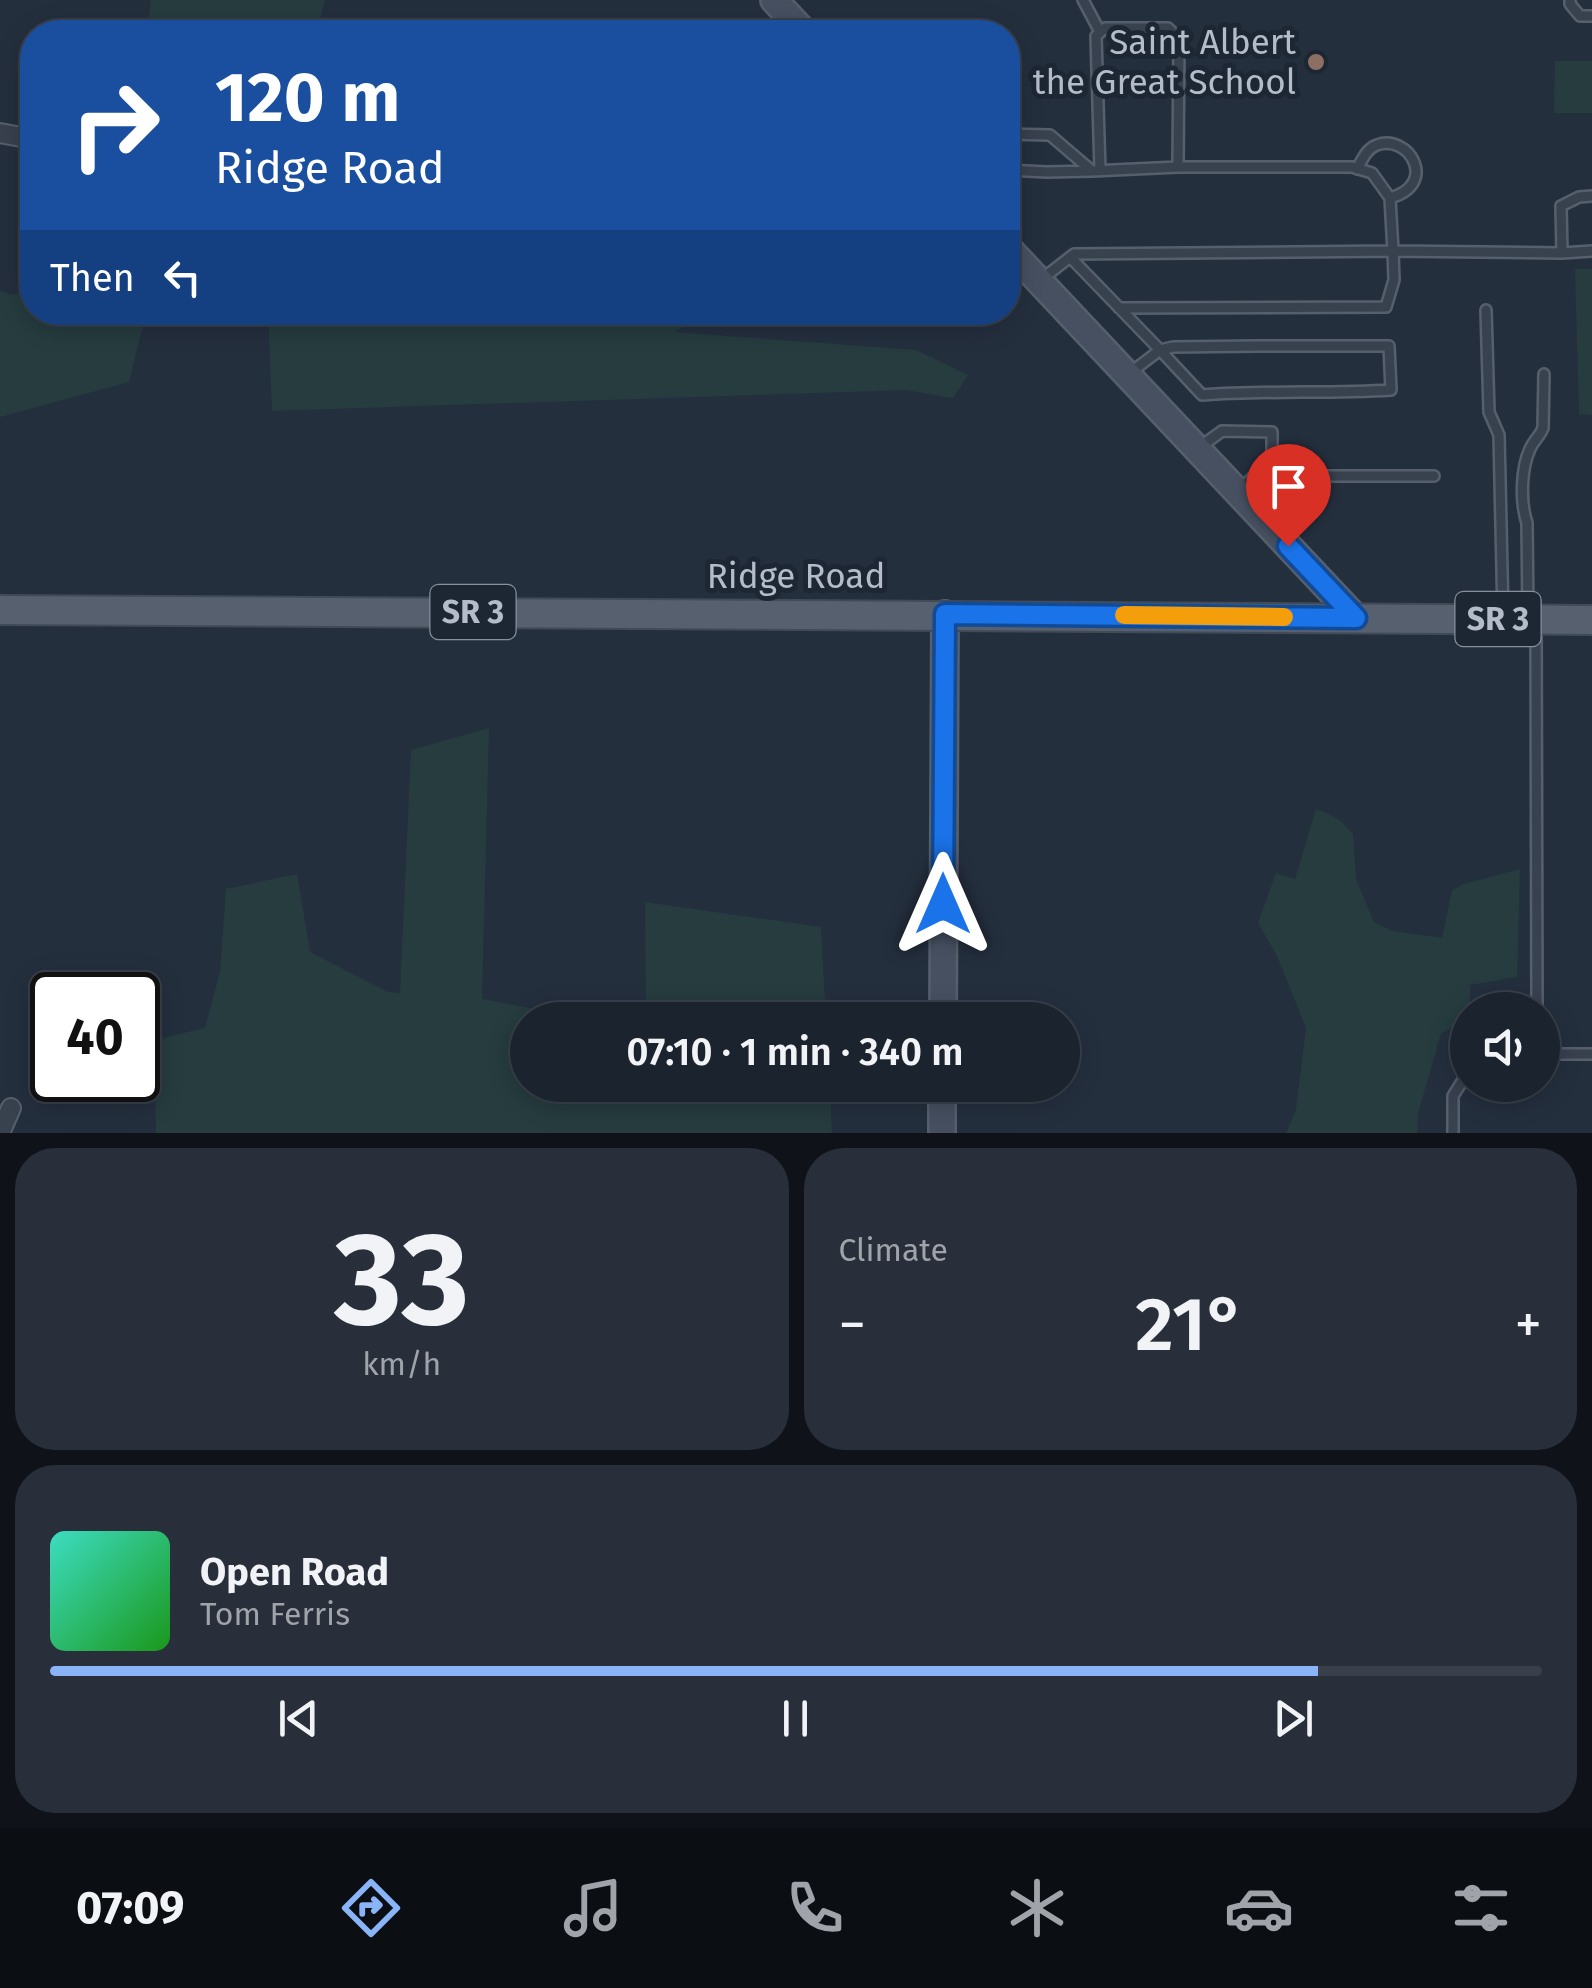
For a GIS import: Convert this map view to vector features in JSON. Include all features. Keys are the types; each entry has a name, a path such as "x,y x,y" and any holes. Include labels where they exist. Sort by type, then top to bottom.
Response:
{"main road":[{"name":"Ridge Road","path":"0,610 1592,620"}],"street":[{"path":"774,0 793,20"},
{"path":"1020,261 1356,618"},
{"path":"942,1002 945,614"},
{"path":"942,1102 942,1133"},
{"path":"0,1133 12,1108"}],"lane":[{"path":"1083,0 1100,32"},
{"path":"1570,0 1580,16 1592,16"},
{"path":"1096,171 1096,36 1105,28 1168,28 1179,40 1178,167"},
{"path":"1020,134 1050,135 1096,171"},
{"path":"1357,169 1377,145 1403,148 1416,169 1414,184 1405,194 1390,198"},
{"path":"1020,171 1357,169 1372,173 1390,198 1394,280 1386,307 1119,308"},
{"path":"1562,253 1560,206 1579,196 1592,196"},
{"path":"1040,282 1074,254 1592,251"},
{"path":"1070,257 1160,350 1202,395 1391,390 1390,346 1173,348 1160,350 1127,375"},
{"path":"1486,310 1489,412 1499,435 1522,619"},
{"path":"1535,992 1522,619 1527,522 1522,486 1528,452 1543,428 1544,374"},
{"path":"1198,449 1222,431 1272,432 1272,476"},
{"path":"1238,492 1254,478 1272,476 1434,476"},
{"path":"1560,1054 1592,1054"},
{"path":"1453,1102 1453,1133"}],"green space":[{"path":"151,0 325,0 320,20 148,20"},
{"path":"1555,61 1592,61 1592,113 1554,113"},
{"path":"1575,269 1592,269 1592,415 1579,414"},
{"path":"0,291 20,293 20,325 143,325 129,382 0,417"},
{"path":"268,325 686,325 675,332 916,350 968,375 953,398 906,390 272,411"},
{"path":"489,728 482,999 510,1004 510,1102 831,1102 832,1133 156,1133 160,1039 205,1028 220,972 226,889 297,874 310,952 388,992 400,993 411,750"},
{"path":"1316,809 1342,822 1353,834 1356,879 1374,922 1392,931 1442,938 1452,890 1520,869 1517,977 1470,985 1470,992 1450,992 1450,1028 1441,1034 1418,1113 1417,1133 1286,1133 1296,1110 1306,1028 1277,956 1258,923 1276,873 1295,879"},
{"path":"645,902 821,927 825,1002 646,1002"}],"slow traffic":[{"path":"1124,615 1284,617"}],"place":[{"name":"Saint Albert the Great School","path":"1316,62"}],"route":[{"path":"943,904 945,614 1356,618 1288,546"}]}
